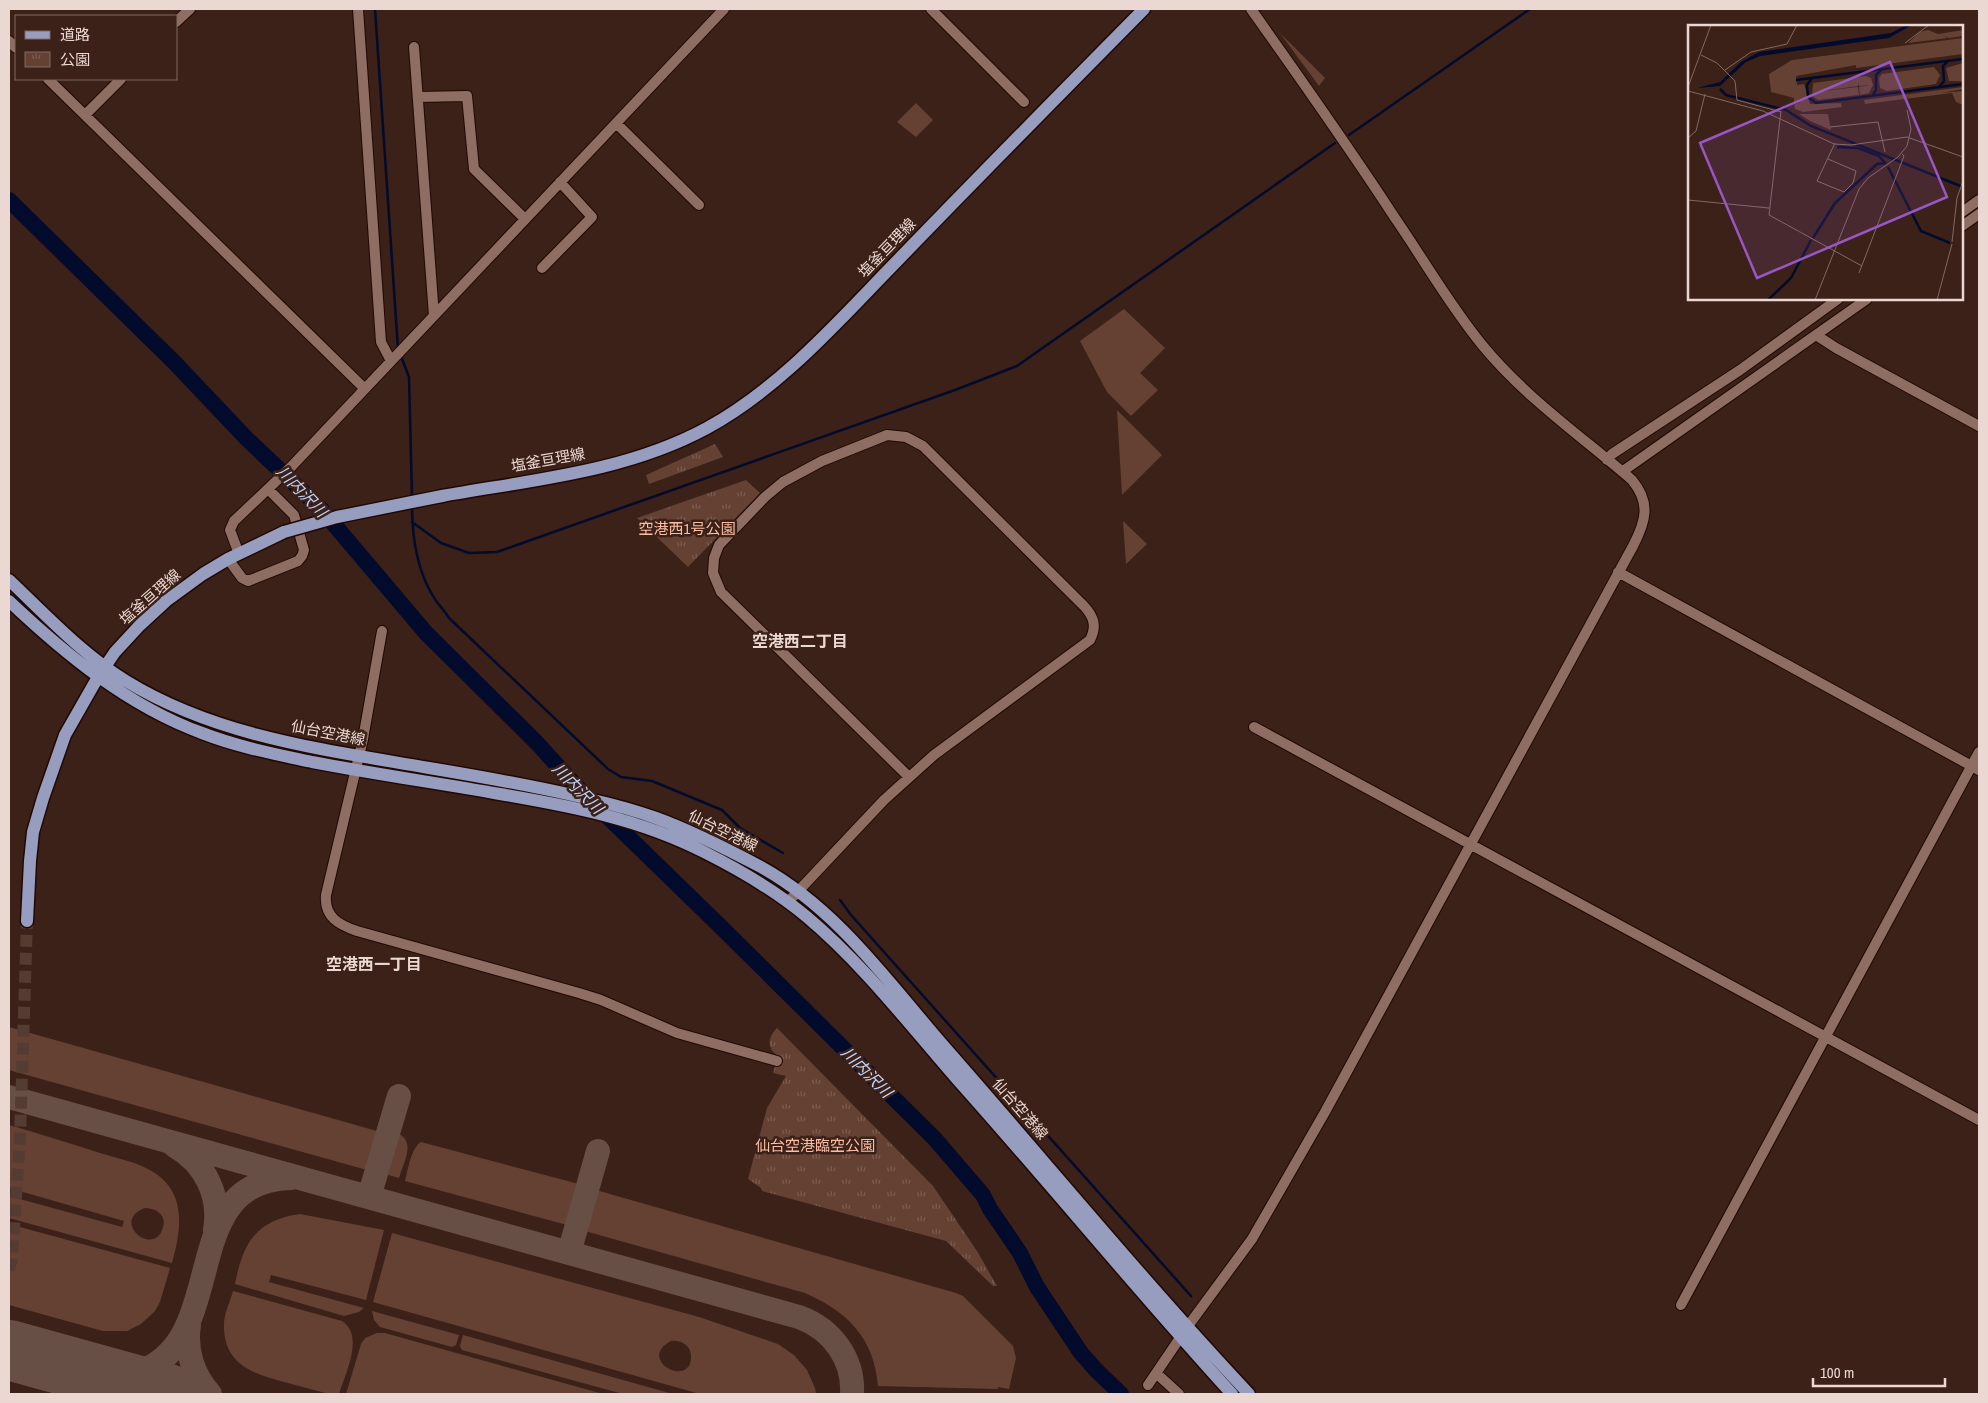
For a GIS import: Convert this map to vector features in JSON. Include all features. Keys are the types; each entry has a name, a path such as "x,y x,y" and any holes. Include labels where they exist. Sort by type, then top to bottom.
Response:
{"main road":[{"name":"塩釜亘理線","path":"27,921 33,832 65,735 115,652 166,601 202,574 284,532 337,517 629,460 662,449 705,429 751,400 815,344 1144,9"},
{"name":"仙台空港線","path":"9,580 78,645 102,671 135,700 198,732 266,752 547,802 616,817 669,836 703,851 745,874 788,902 810,919 865,974 1081,1220 1180,1337 1232,1394"},
{"name":"仙台空港線","path":"9,600 60,647 102,671 208,720 259,735 359,756 534,787 603,802 653,816 764,869 799,891 846,932 880,969 905,1002 1249,1394"}],"street":[{"path":"178,20 190,9"},
{"path":"358,9 381,342 391,360"},
{"path":"268,489 294,515 304,550 298,560 248,581 242,578 234,556 230,534 231,526 268,489 288,470 724,9"},
{"path":"931,9 1024,102"},
{"path":"1148,1385 1180,1337 1252,1239 1325,1112 1641,530 1645,513 1640,489 1623,472 1546,410 1482,346 1338,132 1251,9"},
{"path":"414,47 434,316"},
{"path":"49,80 365,389"},
{"path":"85,116 120,80"},
{"path":"418,96 467,96 474,169 525,219"},
{"path":"616,123 698,205"},
{"path":"542,268 592,217 560,182"},
{"path":"1963,211 1979,200"},
{"path":"1963,225 1979,214"},
{"path":"1607,460 1612,454 1740,370 1837,300"},
{"path":"1623,472 1866,300"},
{"path":"1816,335 1836,348 1979,426"},
{"path":"788,902 884,800 909,777 934,755 1090,640 1094,627 1093,617 1084,606 923,446 906,437 895,434 877,438 822,460 783,482 752,510 720,545 714,558 712,573 721,592 909,777"},
{"path":"1618,572 1976,768"},
{"path":"382,631 359,756 326,895 327,911 337,922 357,931 579,993 677,1033 776,1061"},
{"path":"1254,727 1979,1120"},
{"path":"1681,1305 1825,1037 1976,768 1979,752"},
{"path":"1156,1373 1179,1394"}],"green space":[{"path":"1280,33 1325,78 1319,86"},
{"path":"916,103 933,120 916,137 897,122"},
{"path":"1124,309 1165,348 1140,373 1158,390 1131,416 1107,392 1080,341"},
{"path":"1117,410 1162,455 1122,495"},
{"path":"715,444 723,457 649,484 646,475"},
{"name":"空港西1号公園","path":"746,480 760,493 688,567 637,518"},
{"path":"1123,521 1147,544 1126,564"},
{"path":"9,1027 377,1131 367,1170 9,1070"},
{"name":"仙台空港臨空公園","path":"777,1028 933,1186 977,1251 997,1286 993,1286 946,1241 762,1191 761,1188 748,1179 767,1108 786,1076 773,1073 778,1056 770,1046 770,1039"},
{"path":"9,1125 142,1166 161,1177 170,1187 175,1198 179,1223 172,1263 9,1218 9,1196 122,1227 124,1221 9,1188","holes":["145,1208 160,1213 164,1223 158,1236 152,1239 144,1238 138,1234 133,1228 132,1221 135,1214"]},
{"path":"399,1134 404,1138 408,1148 399,1178 388,1175"},
{"path":"421,1142 579,1184 567,1225 405,1181 412,1154"},
{"path":"596,1190 963,1296 1013,1346 1016,1358 1009,1389 998,1387 998,1389 878,1386 871,1354 864,1340 846,1318 820,1300 805,1293 585,1231"},
{"path":"300,1214 384,1230 366,1300 271,1275 269,1282 364,1308 359,1312 344,1316 235,1284 242,1257 247,1245 254,1236 272,1222"},
{"path":"9,1224 170,1268 160,1302 155,1311 141,1324 127,1331 103,1331 9,1305"},
{"path":"392,1233 699,1317 778,1344 794,1355 807,1370 816,1394 700,1394 373,1302","holes":["671,1341 681,1342 690,1351 689,1365 684,1370 676,1371 668,1368 662,1363 659,1356 662,1348"]},
{"path":"233,1291 342,1321 349,1328 353,1345 349,1366 339,1394 329,1394 273,1379 243,1366 230,1351 224,1328"},
{"path":"372,1311 459,1335 456,1345 452,1347 380,1327 374,1320"},
{"path":"377,1333 385,1333 603,1394 346,1394 361,1344 365,1338"},
{"path":"463,1335 673,1394 623,1394 462,1350 460,1346"}],"waterway":[{"path":"375,9 398,349"},
{"path":"1349,135 1530,9"},
{"path":"412,522 441,543 469,553 497,552 955,390 1017,366 1335,143"},
{"name":"川内沢川","path":"9,200 175,363 247,439 321,509 426,633 538,744 575,785 935,1139 983,1195 990,1209 1020,1253 1037,1287 1081,1353 1121,1394"},
{"path":"401,356 409,377 412,497"},
{"path":"412,505 414,540 419,564 436,601 449,618 608,769 621,777 652,781 722,810 740,828 783,853"},
{"path":"840,900 851,915 1191,1296"}],"taxiway":[{"path":"369,1197 399,1096"},
{"path":"9,1097 799,1317 821,1329 839,1347 849,1369 852,1381 852,1394"},
{"path":"175,1146 195,1162 208,1182 216,1205 215,1230"},
{"path":"569,1253 598,1151"},
{"path":"93,1373 115,1375 138,1372 152,1366 175,1346 190,1320 218,1228 233,1202 256,1185 291,1178"},
{"path":"189,1325 189,1353 199,1379 210,1394"}],"runway":[{"path":"9,1350 168,1394"}],"tunnel":[{"path":"9,1270 12,1258 20,1137 27,921"}],"district":[{"name":"空港西二丁目","path":"800,641"},
{"name":"空港西一丁目","path":"374,964"}]}
